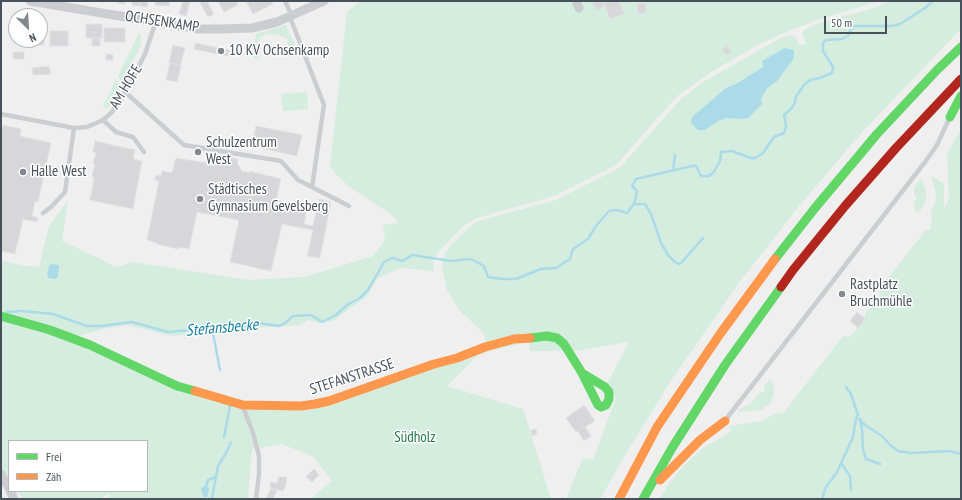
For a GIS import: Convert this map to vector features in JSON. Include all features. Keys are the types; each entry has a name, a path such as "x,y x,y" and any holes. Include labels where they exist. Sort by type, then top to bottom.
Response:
{"main road":[{"path":"619,499 657,427 763,274 815,208 877,134 937,70 961,47"},
{"path":"643,498 672,448 725,365 793,270 844,206 961,79"},
{"path":"950,117 961,96"},
{"name":"STEFANSTRASSE","path":"1,316 90,345 177,386 243,405 302,406 329,401 434,364 457,358 485,346 514,339 547,336 557,338 564,344 582,374"},
{"path":"643,498 700,440 725,421"}],"street":[{"name":"OCHSENKAMP","path":"30,1 63,4 198,29 252,28 276,22 324,1"},
{"path":"1,474 8,486"}],"lane":[{"path":"285,1 324,105 312,187"},
{"name":"AM HOFE","path":"1,114 74,128 87,126 103,120 112,112 125,92 145,54 156,21"},
{"path":"125,92 184,145 280,161 298,180 349,206"},
{"path":"725,421 925,162 937,144 950,117"},
{"path":"103,120 116,132 133,137 144,152"},
{"path":"43,213 65,192 74,128"},
{"path":"243,405 259,456 259,474 256,499"}],"green space":[{"path":"361,1 880,1 826,17 790,30 756,46 716,69 677,96 620,161 612,167 554,196 477,218 462,227 439,251 433,261 434,271 401,268 378,278 367,296 333,321 319,323 308,320 301,325 226,330 172,336 127,325 73,337 242,408 255,448 252,449 248,499 110,499 108,494 100,499 24,499 16,492 148,492 148,440 8,440 8,480 1,470 1,261 39,267 49,226 68,200 62,241 117,267 132,262 249,280 304,277 373,256 385,240 383,225 400,223 388,212 351,188 335,174 330,166 347,12"},
{"name":"Südholz","path":"890,1 961,1 961,29 863,131 800,205 739,283 672,379 600,499 566,499 583,458 593,460 616,398 608,382 629,342 575,351 530,351 529,342 493,350 478,355 447,386 523,409 551,499 311,499 332,481 314,457 282,444 258,448 245,408 312,408 487,350 484,334 459,310 447,290 442,265 445,253 452,244 472,225 482,220 556,200 617,169 681,99 703,82 781,38 794,36 800,45 803,45 806,43 802,34 806,29 816,24 874,8"},
{"path":"286,25 299,54 298,57 290,56 287,39 278,35 269,34 260,37 257,43 256,55 260,56 260,58 256,59 251,56 256,34"},
{"path":"141,34 141,45 122,83 118,76 138,35"},
{"path":"116,79 121,86 111,105 107,109 103,107"},
{"path":"307,92 308,109 283,111 281,94"},
{"path":"961,129 961,499 660,499 666,488 682,467 703,448 731,431 729,426 761,421 775,414 784,412 843,336 848,338 858,328 865,319 865,314 880,295 879,289 926,230 928,231 931,228 930,225 933,221 931,219 931,211 935,203 936,195 931,175 944,184 944,210 949,198 947,154"},
{"path":"922,179 926,190 926,198 919,213 915,211 914,201 916,201 916,196 914,194 914,188 919,180"},
{"path":"769,380 771,380 774,386 774,393 771,403 761,410 739,412 739,409 750,405 760,392 762,393 765,389 764,386"}],"water":[{"path":"785,48 794,50 794,58 777,81 767,88 761,99 762,104 748,118 727,118 718,121 705,130 698,130 691,123 692,117 726,88 736,84 763,67 762,61"},
{"path":"51,264 59,265 58,277 56,279 48,278 47,275"},
{"path":"205,486 209,489 207,497 204,497 201,488"}],"building":[{"path":"117,1 125,1 125,4 117,3"},
{"path":"132,1 140,1 140,6 132,5"},
{"path":"140,1 148,1 147,7 140,6"},
{"path":"156,1 170,1 169,6 155,5"},
{"path":"183,1 190,2 186,16 179,14"},
{"path":"199,1 207,1 214,14 208,17"},
{"path":"218,1 236,1 238,5 224,12"},
{"path":"246,1 271,1 273,4 253,14"},
{"path":"592,1 602,1 604,7 596,10"},
{"path":"603,1 619,1 624,14 610,19"},
{"path":"645,3 646,13 638,14 637,4"},
{"path":"86,24 102,24 102,38 86,38"},
{"path":"104,28 125,28 125,42 104,42"},
{"path":"50,31 68,31 68,46 50,46"},
{"path":"92,38 100,38 100,46 92,46"},
{"path":"196,43 219,48 217,54 194,49"},
{"path":"173,45 185,48 180,66 169,63"},
{"path":"727,46 731,52 726,55 722,50"},
{"name":"10 KV Ochsenkamp","path":"219,48 224,49 223,55 217,53"},
{"path":"224,49 230,50 228,56 223,55"},
{"path":"13,52 24,52 24,59 13,59"},
{"path":"106,54 113,55 113,60 106,60"},
{"path":"170,63 181,66 177,82 166,80"},
{"path":"49,66 51,74 33,75 32,68"},
{"name":"Halle West","path":"3,125 21,129 20,136 51,143 38,202 35,201 32,216 38,218 38,220 36,222 23,219 15,254 1,251 1,132"},
{"path":"256,126 302,135 297,156 252,146"},
{"path":"95,141 135,150 133,159 142,161 133,209 90,200 94,179 92,176 95,164 93,163 96,153 93,152"},
{"name":"Schulzentrum West","path":"216,155 238,159 237,163 242,171 249,173 249,171 281,179 275,205 278,206 279,201 307,207 304,224 313,226 319,199 331,202 320,258 307,256 313,230 282,224 271,271 230,262 239,220 197,212 189,249 179,247 178,249 147,240 159,181 155,180 156,175 161,176 162,171 172,173 176,158 207,163 214,166"},
{"path":"857,312 865,319 858,328 850,321"},
{"path":"584,405 595,421 585,427 591,436 584,441 578,431 576,432 566,418"},
{"path":"536,429 537,434 532,436 531,430"},
{"path":"314,469 319,475 312,482 306,477"},
{"path":"278,477 287,477 283,491 270,488 270,482 278,483"},
{"path":"271,488 277,491 273,499 266,499"}],"waterway":[{"name":"Stefansbecke","path":"7,312 22,311 53,314 87,326 101,326 132,322 168,332 258,323 278,326 284,324 293,316 311,315 322,322 336,315 347,305 360,298 368,290 384,262 392,258 403,261 412,255 451,261 471,259 484,266 488,277 501,279 516,279 541,269 556,268 570,259 573,249 588,239 596,226 609,211 617,210 627,213 634,204 637,191 632,186 636,179 692,166 696,166 701,176 709,176 714,172 720,161 721,152 732,151 751,158 755,158 763,153 774,137 784,133 786,126 784,115 794,105 796,97 803,86 810,80 832,73 833,67 823,51 823,43 826,40 842,39 848,36 851,29 855,26 891,26 900,24 933,1"},
{"path":"673,171 675,155"},
{"path":"634,204 645,204 651,214 661,243 668,255 679,264 703,238"},
{"path":"212,328 220,370"},
{"path":"822,499 826,487 837,472 853,437 858,415 851,394 846,387"},
{"path":"224,437 230,406"},
{"path":"859,419 865,425 882,436 898,451 911,453 949,451 961,454"},
{"path":"860,419 863,450 866,459 880,464"},
{"path":"212,499 218,466 231,442"},
{"path":"841,463 850,476 851,490"},
{"path":"206,486 208,480 216,477"}],"traffic: fast":[{"path":"775,259 815,208 877,134 937,70 961,47"},
{"path":"950,117 961,96"},
{"path":"643,499 672,448 725,365 781,287"},
{"path":"1,316 50,330 90,345 177,386 195,391"},
{"path":"530,338 547,336 557,338 564,344 582,373 598,405 601,407 606,405 609,399 609,392 605,387 582,373"}],"traffic: slow":[{"path":"619,499 657,427 720,334 775,259"},
{"path":"195,391 243,405 301,406 315,404 329,401 434,364 457,358 485,347 514,339 530,338"},
{"path":"660,480 700,440 725,421"}],"traffic: jam":[{"path":"781,287 845,206 896,148 961,79"}],"place":[{"name":"10 KV Ochsenkamp","path":"221,51"},
{"name":"Schulzentrum West","path":"198,152"},
{"name":"Halle West","path":"23,172"},
{"name":"Städtisches Gymnasium Gevelsberg","path":"200,199"},
{"name":"Rastplatz Bruchmühle","path":"842,294"}]}
